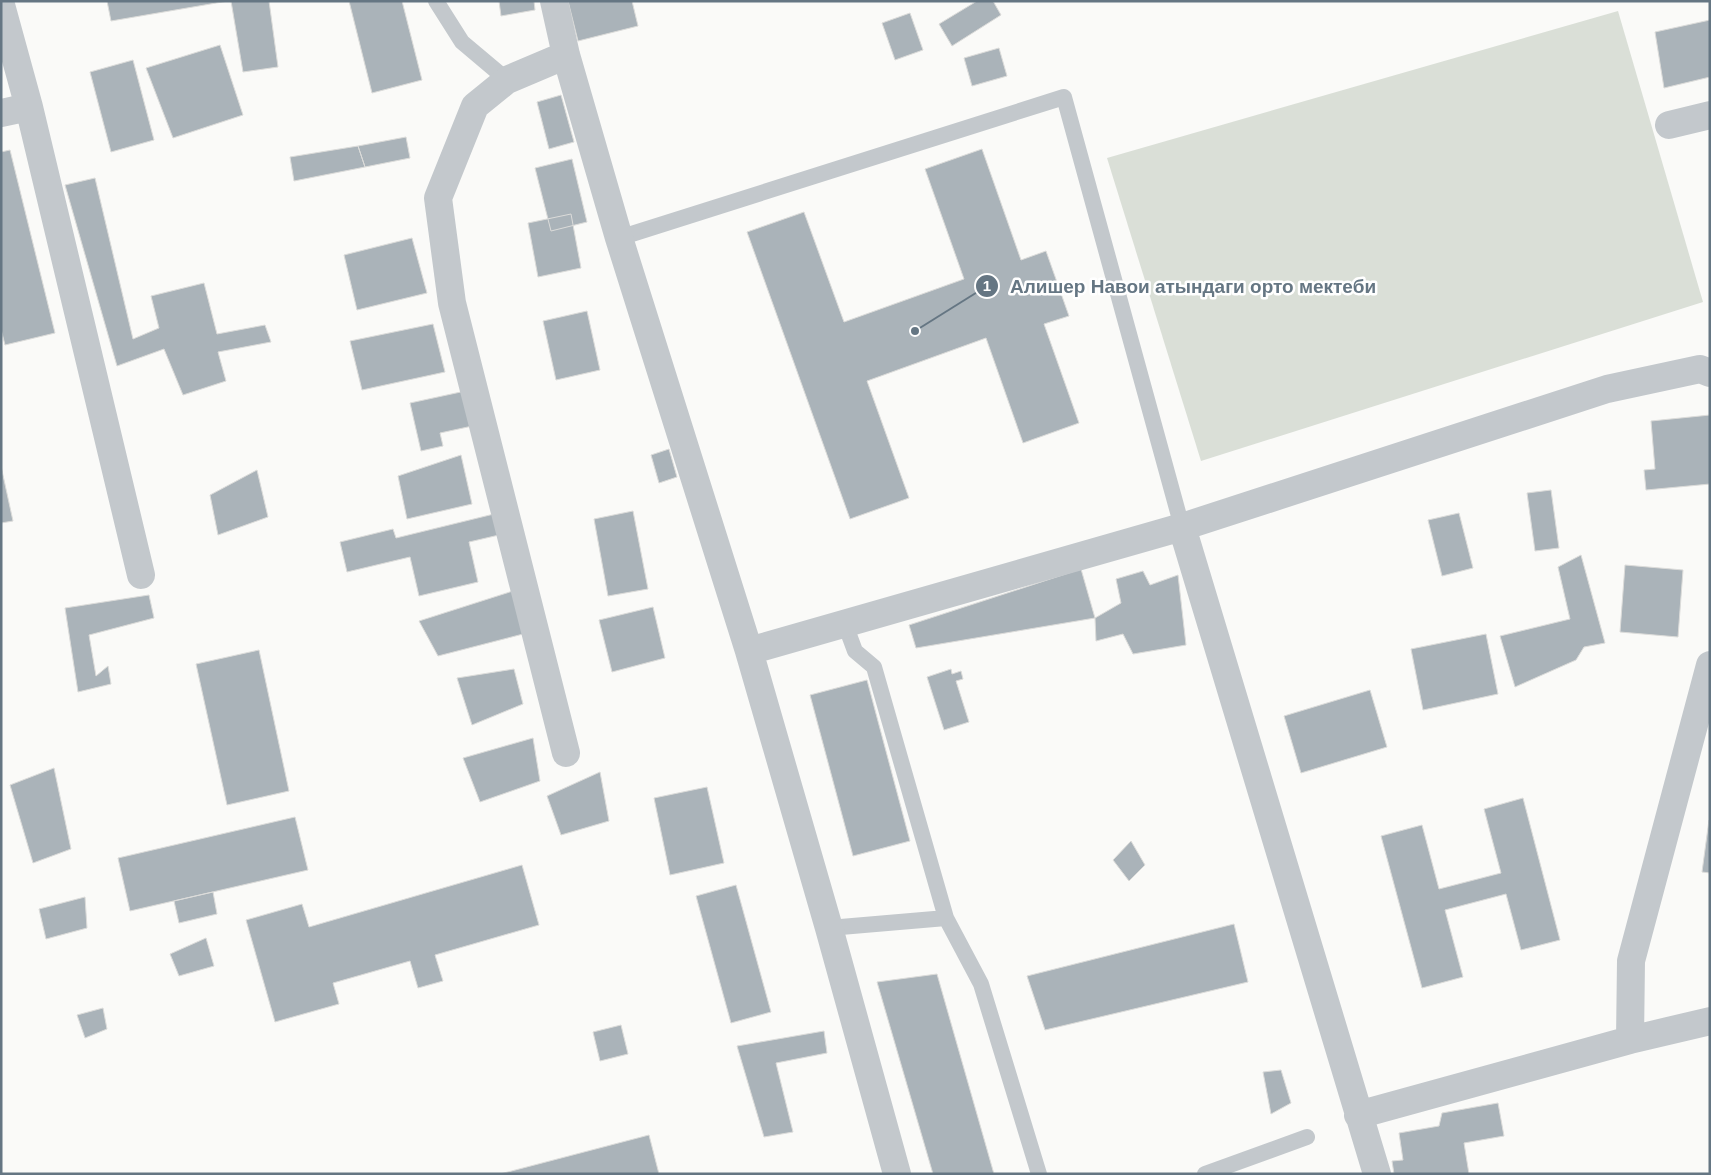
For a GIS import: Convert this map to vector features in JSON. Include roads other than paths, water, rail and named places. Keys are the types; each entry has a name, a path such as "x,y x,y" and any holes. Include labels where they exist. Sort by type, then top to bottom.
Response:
{"street":[{"path":"554,1 566,55 620,238 749,651 829,928 897,1174"},
{"path":"1,5 29,107 141,576"},
{"path":"566,55 507,80 475,106 438,198 452,303 566,753"},
{"path":"1,113 29,107"},
{"path":"1669,124 1710,115"},
{"path":"749,651 1182,527 1608,389 1700,370 1710,373"},
{"path":"1182,527 1376,1174"},
{"path":"1630,1040 1631,961 1710,665"},
{"path":"1358,1115 1630,1040 1710,1021"}],"lane":[{"path":"436,1 462,42 507,80"},
{"path":"620,238 1064,97 1182,527"},
{"path":"845,624 856,651 874,667 946,918 981,984 1039,1174"},
{"path":"829,928 946,918"},
{"path":"1205,1174 1307,1137"}],"place":[{"name":"Алишер Навои атындаги орто мектеби","path":"915,331"}]}
